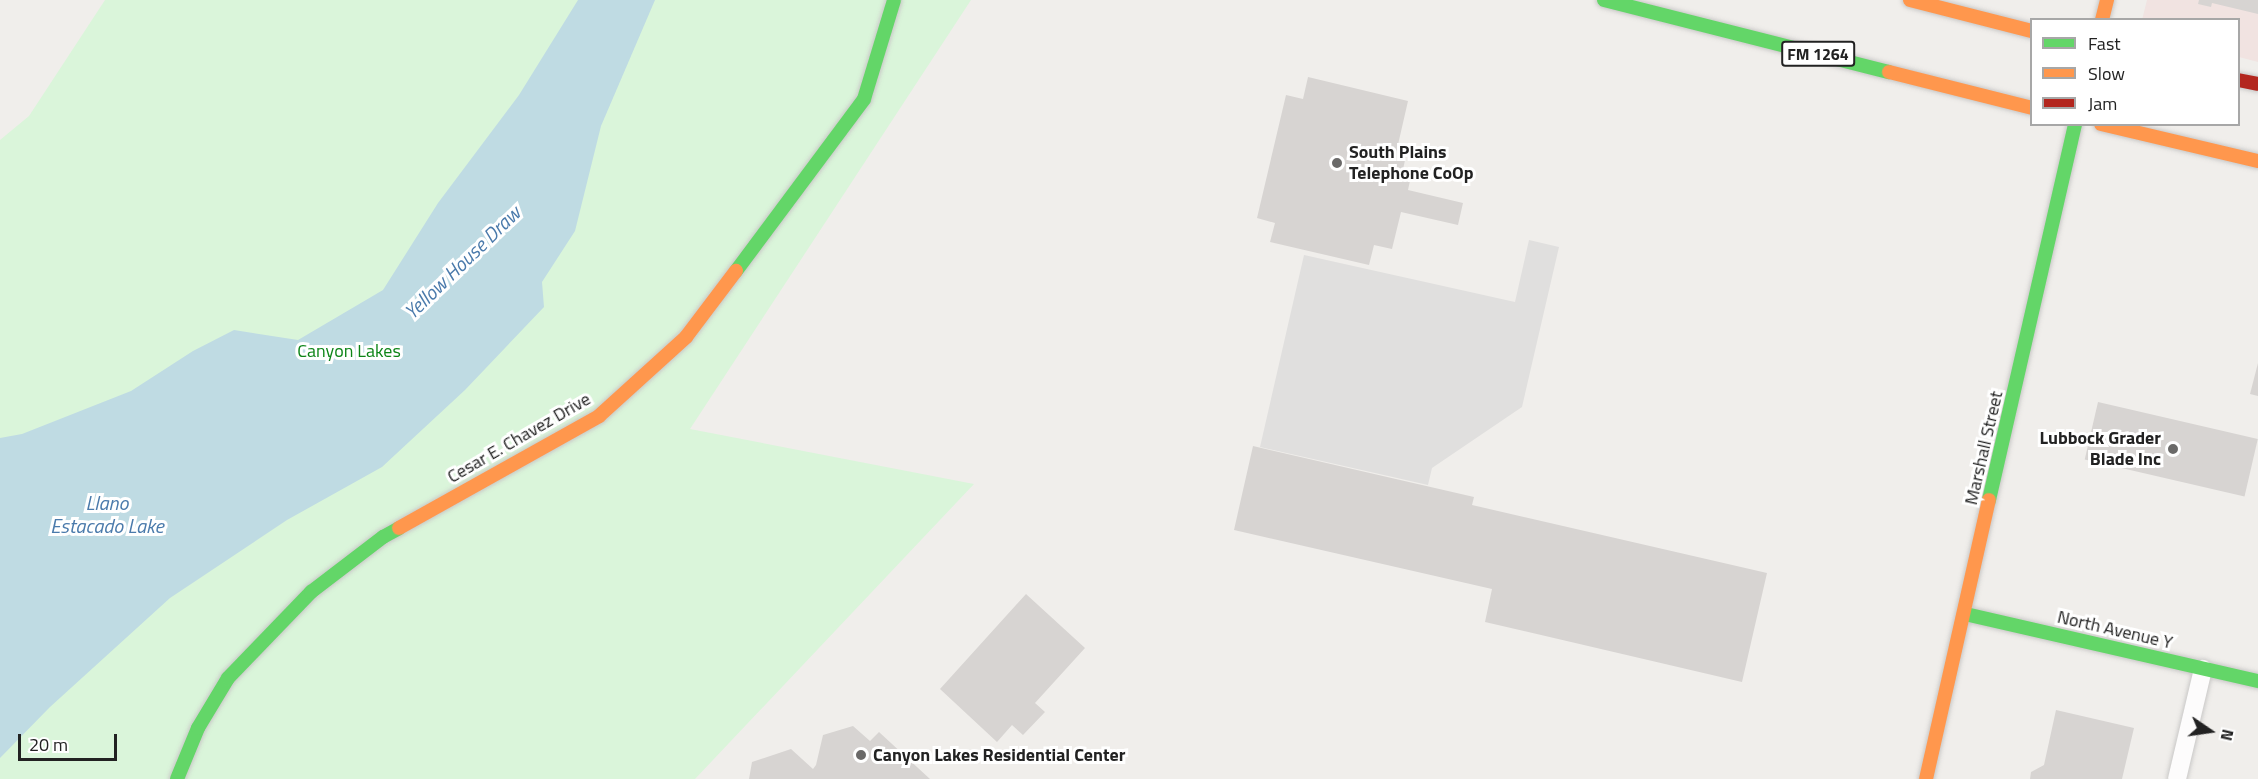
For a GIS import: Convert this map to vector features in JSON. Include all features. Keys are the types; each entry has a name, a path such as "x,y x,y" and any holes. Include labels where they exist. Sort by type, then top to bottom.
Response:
{"street":[{"name":"Cesar E. Chavez Drive","path":"177,779 198,728 228,678 311,592 383,537 599,416 686,337 864,99 894,0"},
{"name":"FM 1264","path":"1604,0 2030,108"},
{"path":"1910,0 2030,31"},
{"path":"2102,18 2107,0"},
{"path":"2240,80 2258,84"},
{"name":"Marshall Street","path":"1926,779 2075,126"},
{"path":"2109,126 2258,161"},
{"name":"North Avenue Y","path":"1965,614 2258,681"}],"lane":[{"path":"2177,779 2203,669"}],"shaded area":[{"path":"2147,0 2258,0 2258,62 2240,57 2240,18 2142,18"},
{"path":"1529,240 1559,247 1522,407 1432,468 1428,485 1260,447 1304,255 1515,302"}],"green space":[{"name":"Canyon Lakes","path":"105,0 971,0 690,429 974,484 695,779 0,779 0,140 29,116"}],"water":[{"name":"Llano Estacado Lake","path":"578,0 655,0 601,126 575,231 542,282 544,307 465,390 382,467 287,520 170,598 50,707 0,758 0,438 22,434 131,391 193,351 234,330 298,340 383,290 438,203 519,95"}],"building":[{"path":"2199,0 2258,0 2258,14 2212,3 2211,7 2198,4"},
{"name":"South Plains Telephone CoOp","path":"1308,77 1408,101 1397,149 1407,151 1402,174 1411,176 1408,190 1463,203 1458,225 1401,212 1392,249 1374,245 1369,265 1270,242 1275,223 1257,218 1286,95 1303,99"},
{"path":"2258,363 2258,396 2250,394"},
{"name":"Lubbock Grader Blade Inc","path":"2098,402 2258,439 2245,496 2085,459"},
{"path":"1253,446 1474,497 1472,505 1767,573 1742,682 1485,622 1492,589 1234,530"},
{"path":"1026,594 1085,648 1035,703 1045,712 1023,735 1012,725 997,742 940,689"},
{"path":"2056,710 2134,728 2122,779 2030,779 2031,772 2044,765"},
{"name":"Canyon Lakes Residential Center","path":"853,726 870,741 879,732 930,779 749,779 752,762 791,749 813,769 823,735"}],"traffic: fast":[{"path":"736,271 864,99 894,0"},
{"path":"1604,0 1889,72"},
{"path":"1989,500 2075,126"},
{"path":"177,779 198,728 228,678 311,592 383,537 399,528"},
{"path":"1965,614 2258,681"}],"traffic: slow":[{"path":"1910,0 2030,30"},
{"path":"2102,18 2107,0"},
{"path":"1889,72 2030,107"},
{"path":"2109,126 2258,161"},
{"path":"399,528 599,416 686,337 736,271"},
{"path":"1926,779 1989,500"}],"traffic: jam":[{"path":"2240,80 2258,84"}],"place":[{"name":"South Plains Telephone CoOp","path":"1337,163"},
{"name":"Lubbock Grader Blade Inc","path":"2173,449"},
{"name":"Canyon Lakes Residential Center","path":"861,755"}],"water label":[{"name":"Yellow House Draw","path":"462,262"}]}
